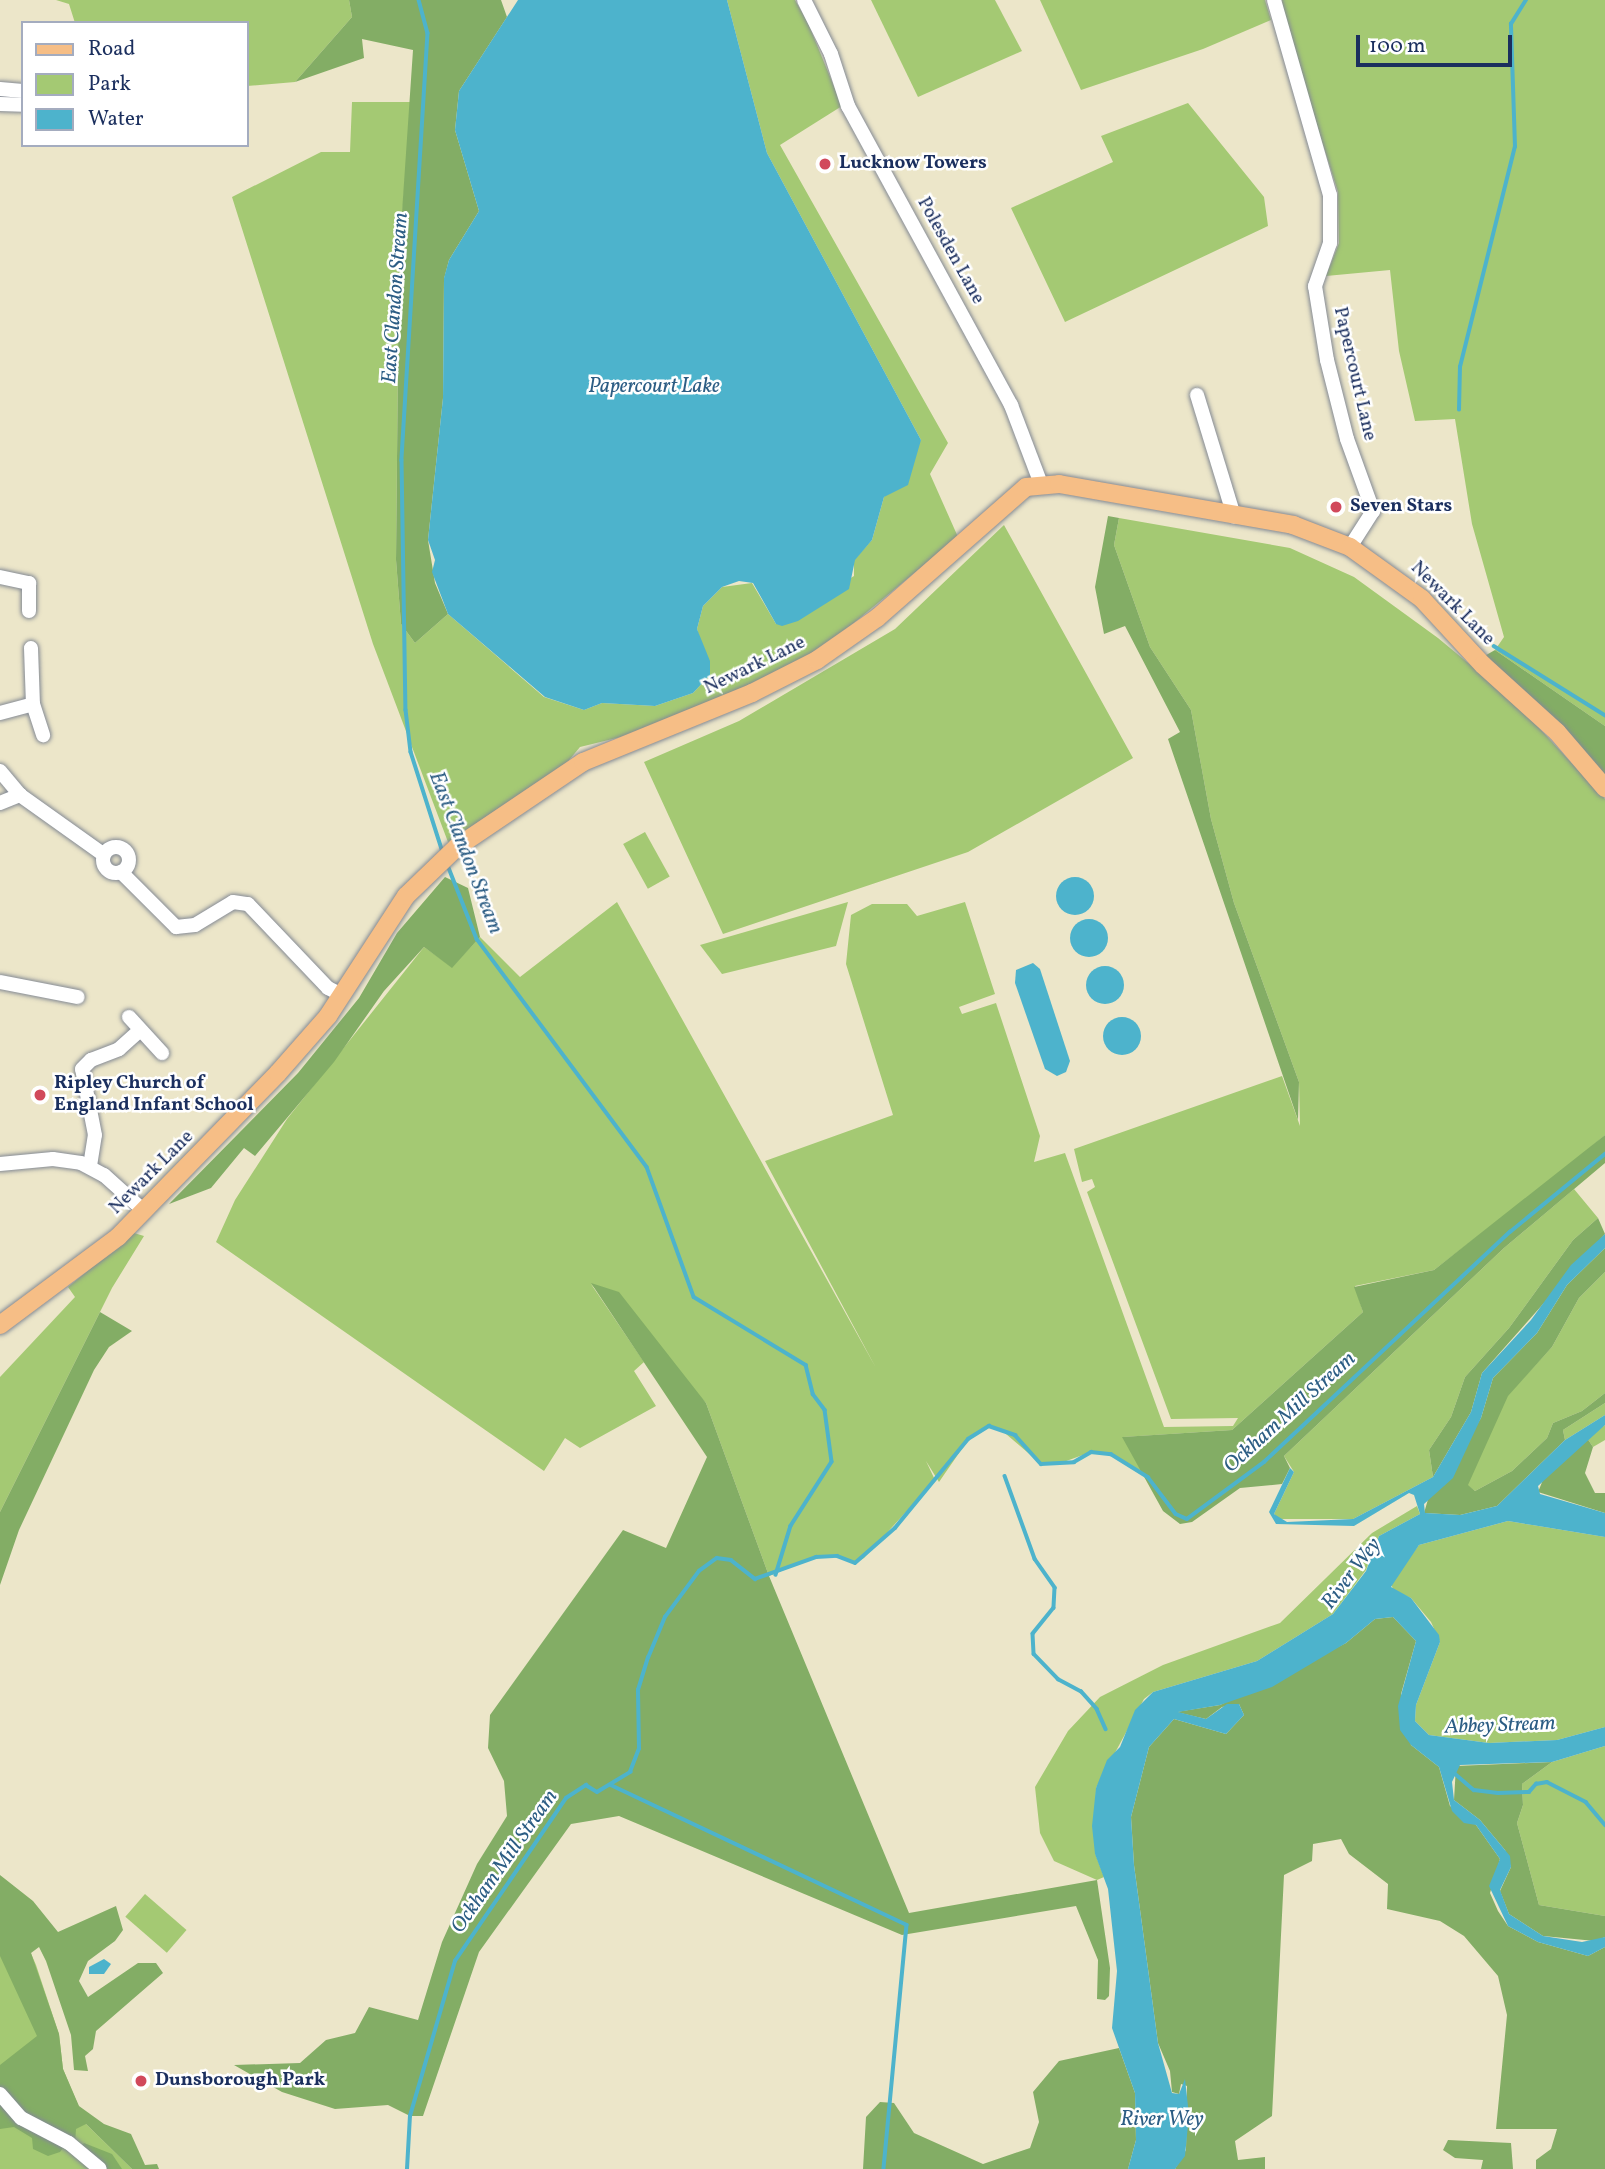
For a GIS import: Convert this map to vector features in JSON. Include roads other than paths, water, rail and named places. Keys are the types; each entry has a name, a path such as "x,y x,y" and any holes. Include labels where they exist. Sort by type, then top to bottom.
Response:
{"main road":[{"name":"Newark Lane","path":"0,1325 118,1237 296,1055 342,995 398,908 437,863 583,762 752,693 817,660 877,618 1012,497 1041,484 1308,529 1350,547 1422,599 1483,665 1557,732 1605,788"}],"street":[{"name":"Polesden Lane","path":"804,0 831,54 848,106 1011,405 1041,484"},
{"name":"Papercourt Lane","path":"1274,0 1330,195 1330,243 1315,286 1326,360 1347,439 1373,511 1350,547"},
{"path":"0,89 21,91"},
{"path":"0,104 21,105"},
{"path":"1197,395 1234,516"},
{"path":"0,577 29,583 29,611"},
{"path":"31,648 33,704 43,735"},
{"path":"0,713 33,704"},
{"path":"0,771 20,795 104,855 108,870 121,872 176,927 189,928 233,902 248,904 328,988 342,995"},
{"path":"0,803 20,795"},
{"path":"104,855 113,847 126,851 129,864 121,872"},
{"path":"0,982 78,997"},
{"path":"130,1017 139,1031 162,1053"},
{"path":"90,1166 96,1135 80,1077 86,1064 110,1046 139,1031"},
{"path":"0,1164 53,1159 90,1166 144,1211"},
{"path":"0,2094 21,2118 69,2143 100,2169"}],"water":[{"name":"Papercourt Lake","path":"518,0 727,0 767,153 921,440 908,485 884,497 872,540 855,560 849,589 798,621 782,626 776,624 753,583 739,581 722,587 703,606 697,629 710,661 710,675 693,693 655,706 602,703 584,710 545,697 448,614 432,572 435,560 428,540 443,398 444,278 449,260 479,211 455,130 459,91"},
{"path":"1075,877 1089,882 1094,896 1089,910 1075,915 1061,910 1056,896 1061,882"},
{"path":"1089,919 1103,924 1108,938 1103,952 1089,957 1075,952 1070,938 1075,924"},
{"path":"1033,963 1040,969 1070,1061 1066,1072 1057,1076 1045,1069 1015,983 1016,970"},
{"path":"1105,966 1119,971 1124,985 1119,999 1105,1004 1091,999 1086,985 1091,971"},
{"path":"1122,1017 1136,1022 1141,1036 1136,1050 1122,1055 1108,1050 1103,1036 1108,1022"},
{"name":"River Wey","path":"1605,1234 1605,1248 1567,1285 1537,1333 1493,1378 1481,1418 1453,1478 1424,1504 1425,1513 1460,1515 1497,1506 1565,1440 1605,1415 1605,1425 1538,1486 1540,1494 1605,1513 1605,1537 1508,1521 1419,1545 1391,1587 1411,1598 1439,1635 1440,1642 1416,1705 1415,1721 1429,1735 1489,1743 1557,1740 1605,1727 1605,1746 1552,1762 1460,1765 1452,1782 1454,1800 1480,1820 1510,1856 1511,1867 1500,1890 1509,1914 1543,1936 1582,1942 1605,1937 1605,1947 1588,1956 1538,1942 1508,1926 1489,1886 1500,1859 1476,1825 1464,1823 1452,1811 1439,1767 1411,1745 1400,1730 1398,1706 1416,1641 1393,1617 1375,1619 1346,1643 1272,1687 1220,1705 1178,1712 1206,1719 1227,1704 1239,1704 1244,1715 1226,1734 1174,1719 1149,1747 1131,1817 1134,1865 1158,2043 1172,2093 1179,2094 1185,2079 1189,2115 1185,2156 1175,2169 1128,2169 1136,2140 1135,2093 1112,2028 1117,1971 1108,1889 1095,1854 1092,1826 1096,1788 1107,1760 1120,1747 1135,1710 1153,1692 1257,1661 1333,1614 1366,1571 1379,1536 1420,1514 1414,1495 1409,1493 1354,1526 1276,1524 1269,1512 1290,1468 1294,1472 1274,1514 1287,1522 1353,1519 1433,1477 1471,1412 1482,1373 1531,1320 1571,1265"},
{"path":"104,1959 111,1964 104,1974 89,1974 89,1967"}],"waterway":[{"name":"East Clandon Stream","path":"419,0 428,33 402,460 406,710 411,752 443,852"},
{"path":"1459,410 1460,367 1515,147 1511,24 1526,0"},
{"path":"1494,646 1605,715"},
{"name":"East Clandon Stream","path":"447,863 477,939 647,1167 694,1297 806,1365 813,1394 825,1410 832,1462 791,1526 776,1575"},
{"name":"Ockham Mill Stream","path":"407,2169 410,2116 455,1961 566,1798 586,1785 597,1792 630,1772 639,1749 638,1690 648,1658 665,1617 699,1571 717,1558 731,1560 755,1579 816,1557 837,1556 855,1563 895,1528 968,1439 989,1426 1015,1435 1041,1464 1074,1462 1091,1452 1111,1454 1148,1477 1176,1514 1187,1519 1264,1462 1510,1232 1605,1154"},
{"path":"1005,1476 1035,1559 1055,1588 1054,1608 1033,1634 1034,1654 1058,1679 1081,1691 1097,1709 1106,1729"},
{"path":"1452,1771 1474,1790 1498,1793 1529,1792 1536,1784 1547,1782 1586,1802 1605,1825"},
{"path":"611,1785 907,1925 884,2169"}],"place":[{"name":"Lucknow Towers","path":"825,164"},
{"name":"Seven Stars","path":"1336,507"},
{"name":"Ripley Church of England Infant School","path":"40,1095"},
{"name":"Dunsborough Park","path":"141,2081"}],"water label":[{"name":"Abbey Stream","path":"1500,1726"}]}
